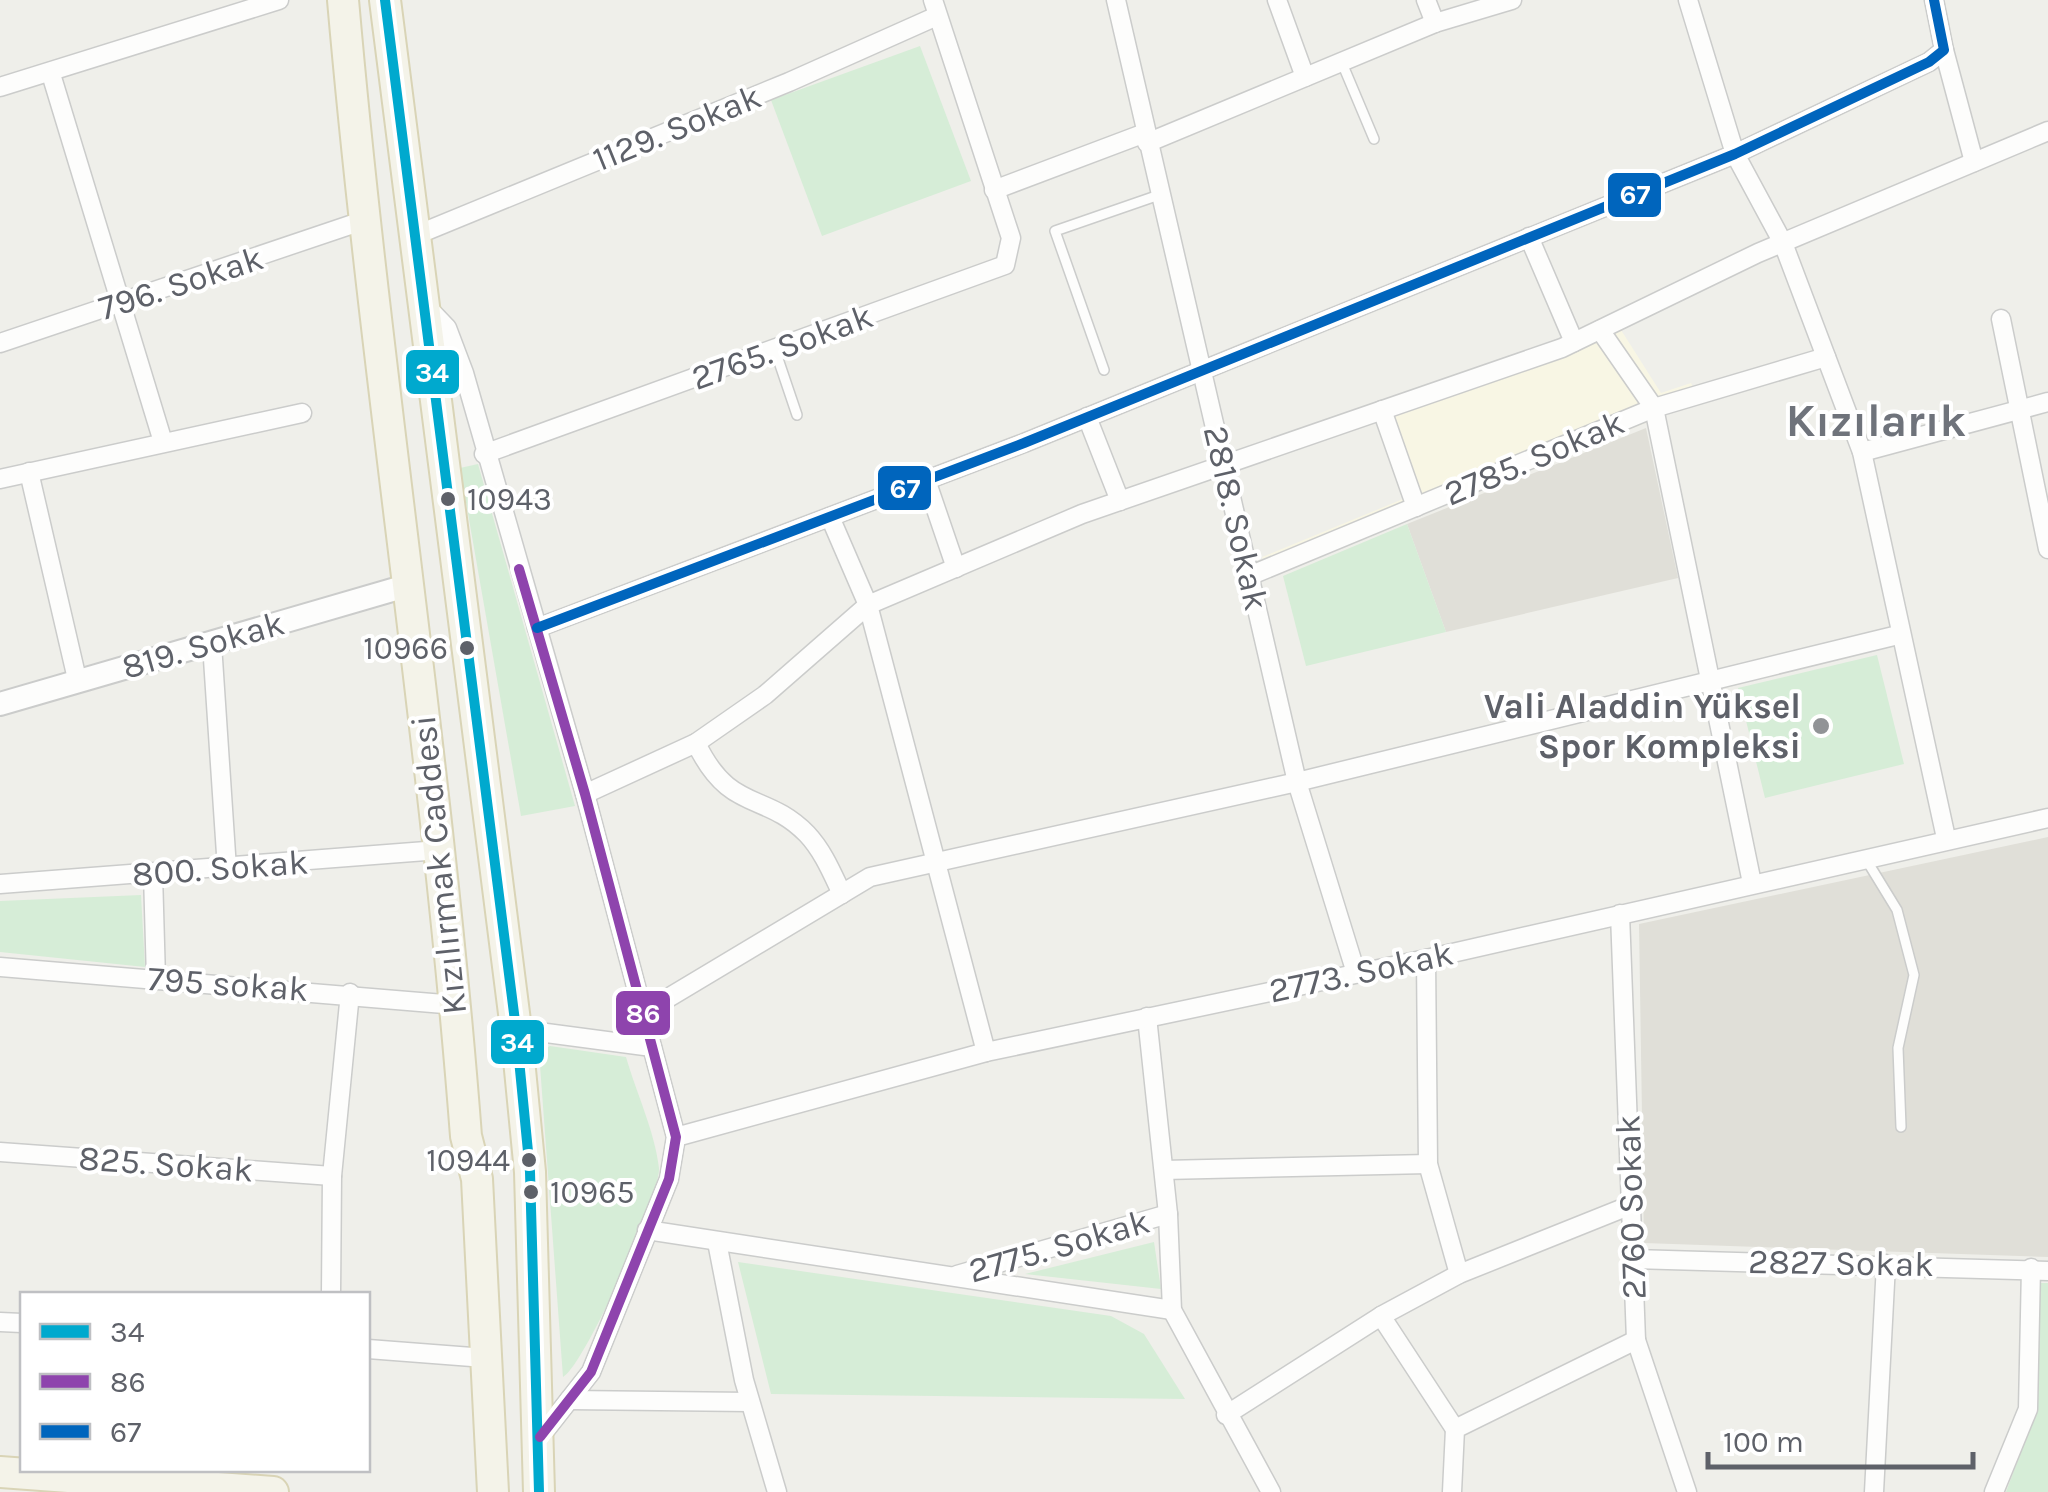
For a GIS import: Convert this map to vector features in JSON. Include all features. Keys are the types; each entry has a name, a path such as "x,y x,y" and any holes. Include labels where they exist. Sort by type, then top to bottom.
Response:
{"main road":[{"name":"Kızılırmak Caddesi","path":"343,0 362,221 439,850 466,1136 477,1179 493,1492"},
{"name":"Kızılırmak Caddesi","path":"385,0 516,1029 530,1172 539,1492"},
{"path":"466,1136 494,1192 506,1492"},
{"path":"0,1472 272,1492"}],"street":[{"path":"0,87 279,0"},
{"name":"2818. Sokak","path":"1116,0 1297,782 1356,973"},
{"path":"1277,0 1305,77"},
{"path":"1426,0 1434,23"},
{"path":"935,8 994,190 1146,138 1434,23 1512,0"},
{"path":"1688,0 1735,154 1782,243 1862,452 1898,635 1946,838"},
{"path":"1934,0 1974,162"},
{"name":"1129. Sokak","path":"414,236 789,82 935,8"},
{"path":"537,628 1087,417 1735,154 1929,62 1944,50"},
{"path":"51,74 163,442"},
{"path":"585,794 696,744 765,694 868,605 1120,501 1574,342 1782,243 2048,131"},
{"name":"2765. Sokak","path":"484,454 1005,265 1011,238 994,190"},
{"name":"796. Sokak","path":"0,343 362,221"},
{"path":"1529,236 1574,342"},
{"path":"423,303 448,328 585,794 676,1137 669,1180 591,1372 540,1436"},
{"path":"2001,319 2048,549"},
{"path":"1600,330 1654,408 1752,882"},
{"name":"2785. Sokak","path":"1249,576 1654,408 1826,357"},
{"path":"1862,452 2048,402"},
{"path":"1382,410 1416,507"},
{"path":"0,479 302,413"},
{"path":"1087,417 1120,501"},
{"path":"29,472 77,679"},
{"path":"926,480 956,568"},
{"path":"830,517 868,605 986,1052"},
{"name":"819. Sokak","path":"0,704 406,586"},
{"path":"643,1013 870,877 1297,782 1898,635"},
{"path":"212,644 227,869"},
{"path":"696,744 718,782 806,833 842,894"},
{"name":"2773. Sokak","path":"676,1137 986,1052 1426,958 1752,882 1868,861 1946,838 2048,818"},
{"name":"800. Sokak","path":"0,884 439,850"},
{"path":"152,874 156,979"},
{"name":"2760 Sokak","path":"1620,914 1636,1340 1687,1492"},
{"path":"1426,958 1428,1164 1459,1274"},
{"name":"795 sokak","path":"0,967 350,993 456,1005"},
{"path":"331,1292 332,1176 350,993"},
{"path":"1147,1017 1168,1214 1172,1310 1270,1492"},
{"path":"516,1029 652,1046"},
{"name":"825. Sokak","path":"0,1152 332,1176"},
{"path":"1164,1170 1428,1164"},
{"path":"1226,1416 1381,1316 1459,1274 1631,1205"},
{"name":"2775. Sokak","path":"950,1277 1168,1214"},
{"path":"647,1230 1172,1310"},
{"path":"716,1242 750,1402 777,1492"},
{"name":"2827 Sokak","path":"1633,1259 2040,1270"},
{"path":"1874,1492 1886,1264"},
{"path":"1994,1492 2028,1408 2040,1270"},
{"path":"1381,1316 1455,1429 1452,1492"},
{"path":"1455,1429 1636,1340"},
{"path":"370,1349 485,1358"},
{"path":"569,1400 750,1402"}],"lane":[{"path":"1341,62 1374,139"},
{"path":"1104,370 1055,231 1159,195"},
{"path":"775,350 798,415"},
{"path":"1868,861 1897,910 1914,975 1898,1048 1900,1127"}],"shaded area":[{"path":"1621,330 1661,393 1691,383 1700,401 1270,575 1262,557 1420,492 1395,416"},
{"path":"1646,428 1678,578 1446,632 1407,524"},
{"path":"2048,837 2048,1257 1644,1243 1639,924"}],"green space":[{"path":"920,46 971,181 822,236 771,100"},
{"path":"478,464 575,806 521,816 460,468"},
{"path":"1407,524 1446,632 1306,666 1283,576"},
{"name":"Vali Aladdin Yüksel Spor Kompleksi","path":"1877,655 1904,764 1765,798 1738,688"},
{"path":"141,895 145,967 0,952 0,901"},
{"path":"550,1046 626,1057 659,1168 648,1210 620,1277 588,1343 563,1377 539,1052"},
{"path":"1154,1242 1161,1289 1025,1274"},
{"path":"738,1262 1111,1316 1144,1334 1185,1399 771,1394"},
{"path":"2038,1283 2048,1283 2048,1492 2006,1492 2036,1411"}],"transit line":[{"name":"34","path":"385,0 516,1029 530,1172 539,1492"},
{"name":"67","path":"537,628 1024,443 1735,154 1929,62 1944,50 1934,0"},
{"name":"86","path":"519,569 585,794 676,1137 669,1179 591,1372 540,1437"}],"place":[{"name":"10943","path":"448,499"},
{"name":"10966","path":"467,648"},
{"name":"Vali Aladdin Yüksel Spor Kompleksi","path":"1821,726"},
{"name":"10944","path":"529,1160"},
{"name":"10965","path":"531,1192"}],"district":[{"name":"Kızılarık","path":"1876,421"}]}
